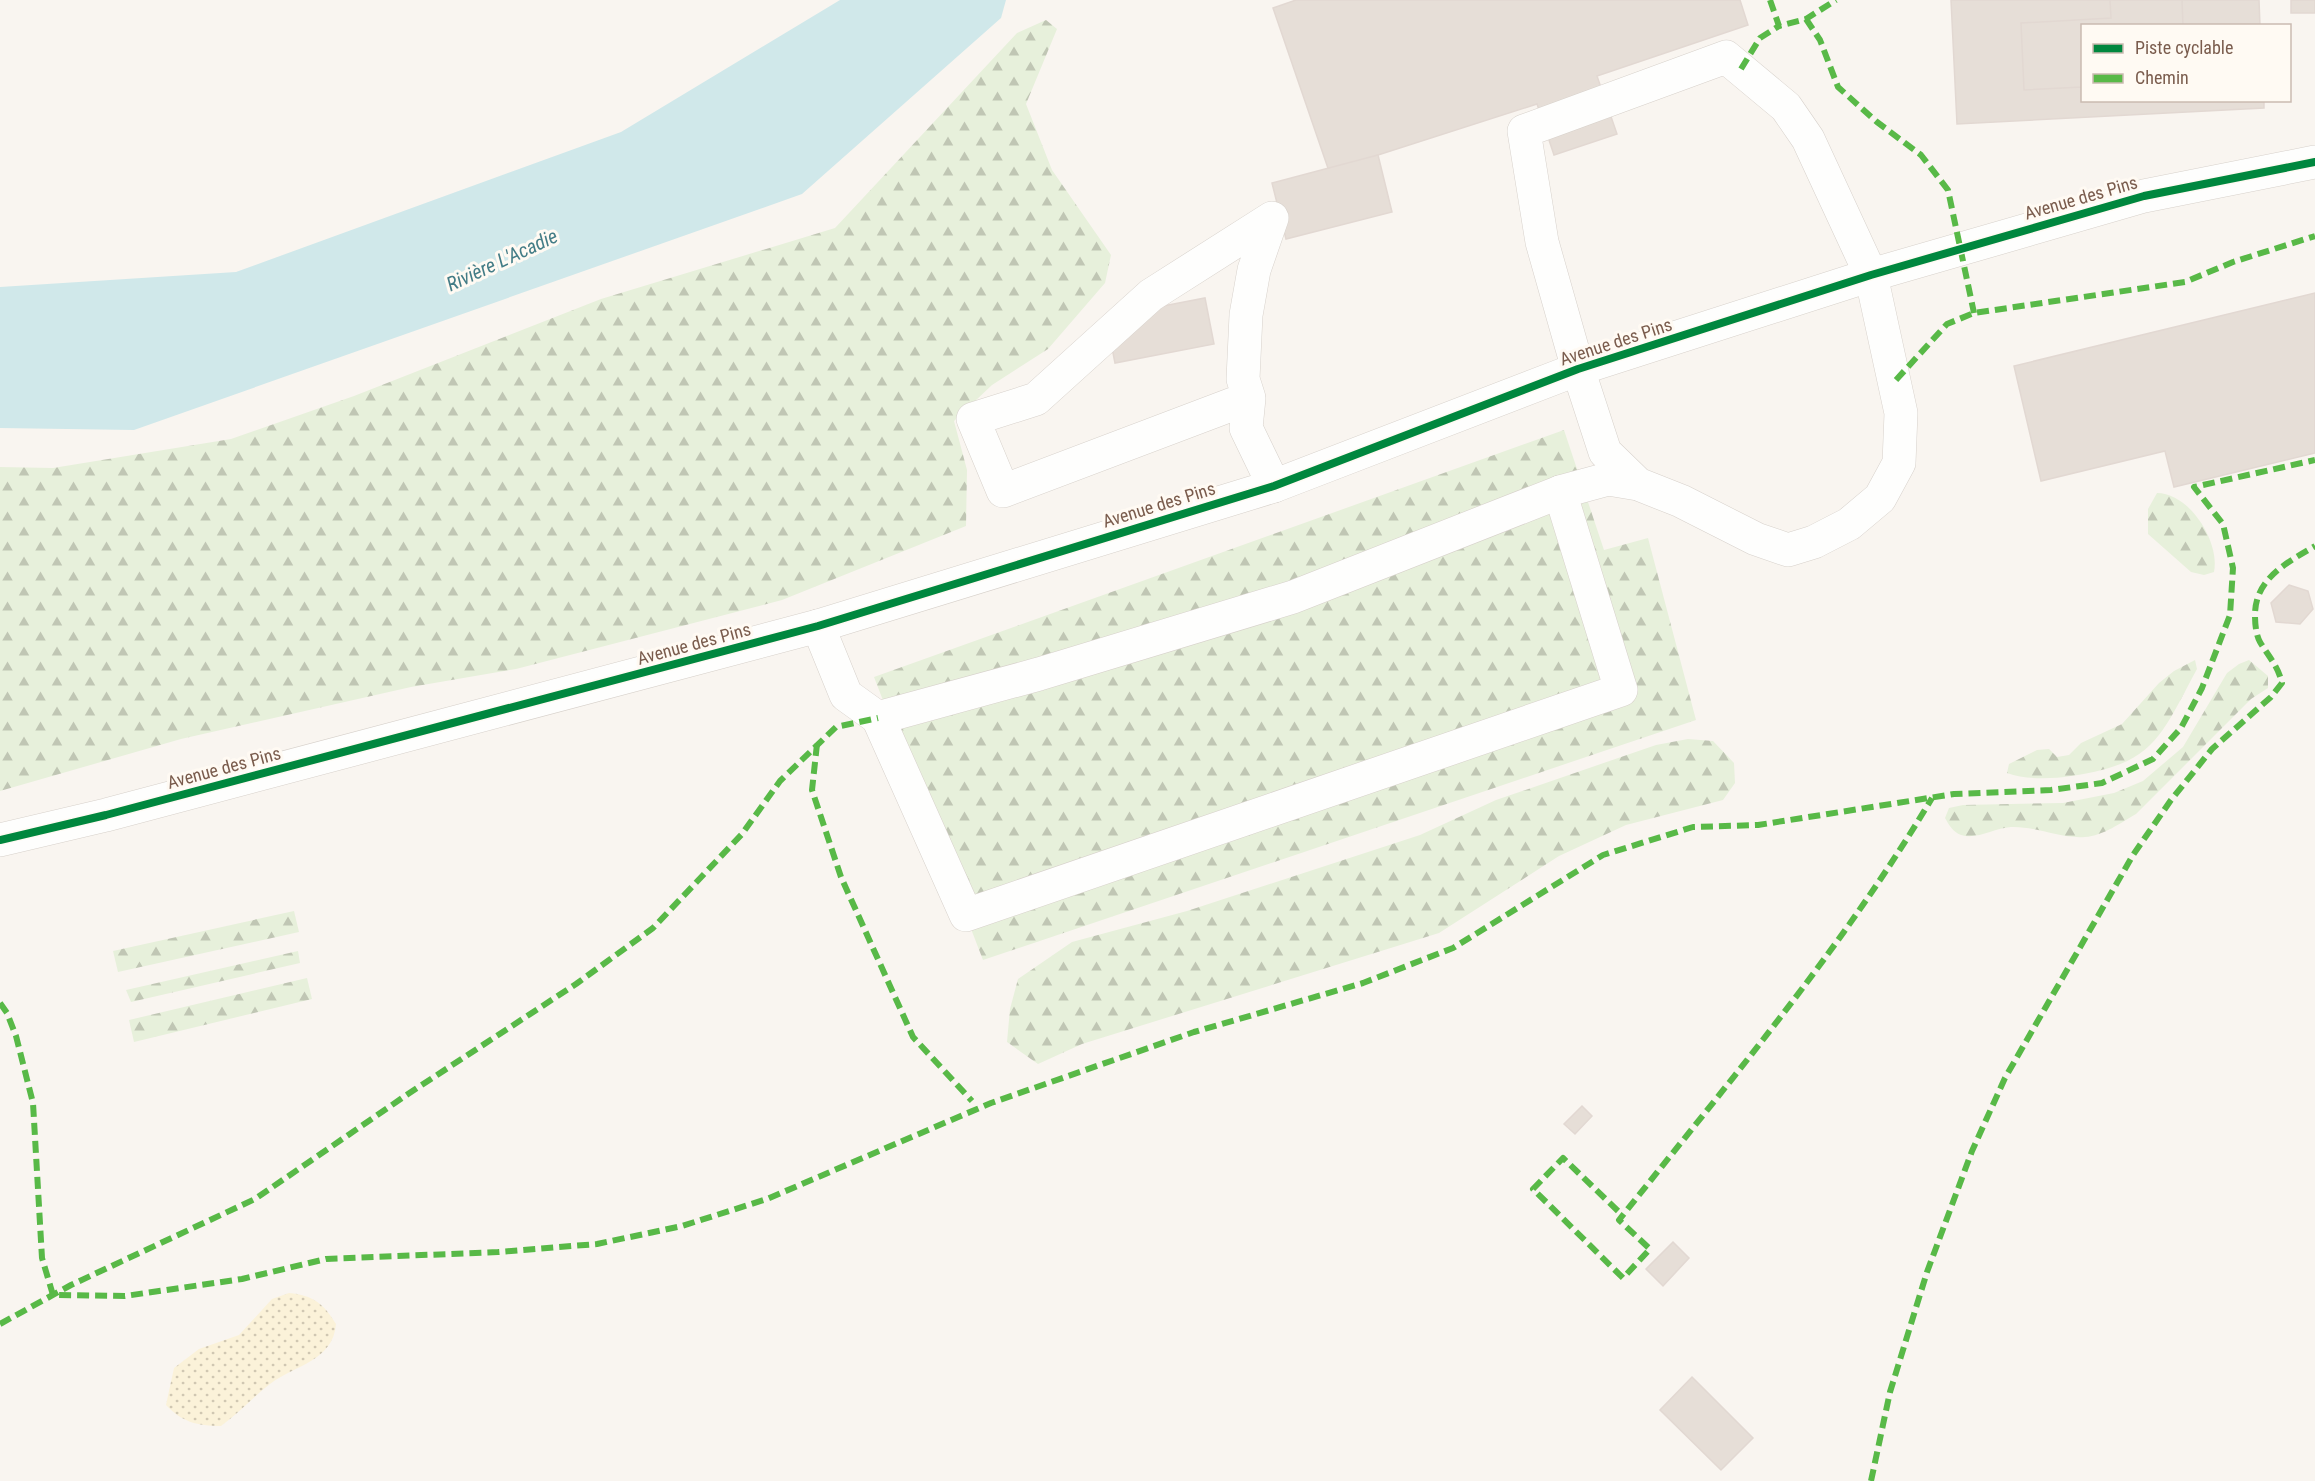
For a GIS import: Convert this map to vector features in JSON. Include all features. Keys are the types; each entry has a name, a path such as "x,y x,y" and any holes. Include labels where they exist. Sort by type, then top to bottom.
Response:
{"lane":[{"path":"878,718 1050,671 1293,597 1560,492 1608,479 1638,484 1756,539 1788,550 1814,542 1849,524 1880,498 1899,463 1901,413 1871,274 1808,140 1786,107 1726,57 1524,131 1542,242 1578,369 1605,452 1638,484"},
{"name":"Avenue des Pins","path":"0,840 106,815 818,626 1274,486 1578,369 1871,274 2144,196 2315,162"},
{"path":"1249,399 1003,491 973,419 1036,399 1151,295 1272,218 1254,270 1246,315 1243,379 1249,399 1246,428 1274,486"},
{"path":"818,626 846,695 878,718 966,915 1621,690 1560,492"}],"green space":[{"path":"1046,20 1057,29 1026,104 1052,170 1111,255 1105,283 1048,349 992,385 954,421 967,470 966,526 782,600 516,669 411,687 181,739 0,791 0,467 53,468 231,439 354,396 601,299 835,228 1017,33"},
{"path":"1564,430 1604,550 1648,538 1696,720 983,960 874,677"},
{"path":"2157,493 2169,495 2180,501 2200,521 2212,547 2215,560 2214,572 2204,575 2191,572 2148,534 2148,509"},
{"path":"2195,660 2197,669 2174,713 2152,744 2138,755 2121,764 2099,771 2071,776 2039,778 2007,773 2009,764 2037,750 2049,749 2057,757 2069,755 2081,743 2122,724 2159,683 2174,671"},
{"path":"2249,660 2268,676 2268,688 2251,699 2136,814 2112,828 2085,837 2066,836 2020,827 1967,836 1956,832 1945,818 1949,808 1963,805 2063,803 2114,793 2143,781 2183,747 2227,673"},
{"path":"1688,739 1713,741 1734,763 1735,783 1723,800 1626,825 1559,856 1439,933 1082,1044 1038,1064 1007,1042 1010,1009 1018,979 1072,942 1187,911 1420,835 1496,800 1656,745"},
{"path":"294,911 299,932 118,972 113,951"},
{"path":"298,951 300,963 131,1002 126,990"},
{"path":"307,978 312,999 134,1042 129,1020"}],"sand":[{"path":"289,1293 311,1298 327,1311 336,1324 328,1346 320,1354 270,1384 221,1426 190,1422 166,1405 174,1368 199,1349 239,1335 272,1299"}],"water":[{"name":"Rivière L'Acadie","path":"840,0 1006,0 1001,18 802,194 134,430 0,428 0,287 236,272 621,132"}],"building":[{"path":"1296,0 1740,0 1748,25 1597,76 1617,134 1554,155 1537,104 1378,155 1330,174 1273,8"},
{"path":"1951,0 2259,0 2260,24 2081,24 2081,102 2264,102 2264,108 1957,124"},
{"path":"2110,0 2182,0 2183,24 2081,24 2081,87 2024,90 2021,23 2111,18"},
{"path":"2291,0 2315,0 2315,13 2291,13"},
{"path":"1378,155 1392,212 1286,239 1272,183"},
{"path":"2315,293 2315,453 2174,487 2165,451 2041,481 2014,366"},
{"path":"1205,298 1214,344 1115,363 1106,317"},
{"path":"2289,585 2308,591 2313,609 2300,624 2276,622 2271,603"},
{"path":"1582,1106 1592,1116 1575,1134 1564,1124"},
{"path":"1673,1242 1689,1258 1663,1286 1646,1269"},
{"path":"1692,1377 1753,1438 1721,1470 1660,1410"}],"marked path":[{"path":"1770,0 1779,26 1806,19 1836,0"},
{"path":"1806,19 1820,40 1838,87 1877,122 1921,155 1948,190 1974,313"},
{"path":"1741,69 1760,38 1779,26"},
{"path":"1896,380 1947,324 1974,313 2185,282 2233,262 2315,236"},
{"path":"0,1003 7,1013 16,1036 33,1103 42,1258 53,1295 125,1296 242,1279 326,1259 498,1252 597,1244 682,1226 767,1199 991,1103 1194,1032 1363,983 1453,948 1603,855 1693,827 1758,825 1954,794 2051,790 2102,783 2153,759 2181,728 2202,688 2230,615 2233,568 2223,524 2194,487 2315,460"},
{"path":"1871,1481 1890,1392 1927,1272 1972,1151 2005,1078 2133,855 2171,800 2212,749 2271,697 2282,683 2276,667 2258,636 2255,618 2256,602 2260,591 2274,573 2315,546"},
{"path":"0,1324 71,1285 255,1199 408,1094 576,984 653,928 742,834 780,781 836,727 878,718"},
{"path":"817,744 812,790 841,877 913,1037 972,1101"},
{"path":"1618,1211 1563,1158 1533,1189 1623,1278 1650,1249 1619,1220 1822,962 1897,854 1932,798"}],"cycle path":[{"path":"0,840 106,815 818,626 1274,486 1578,369 1871,275 2144,196 2315,162"}]}
